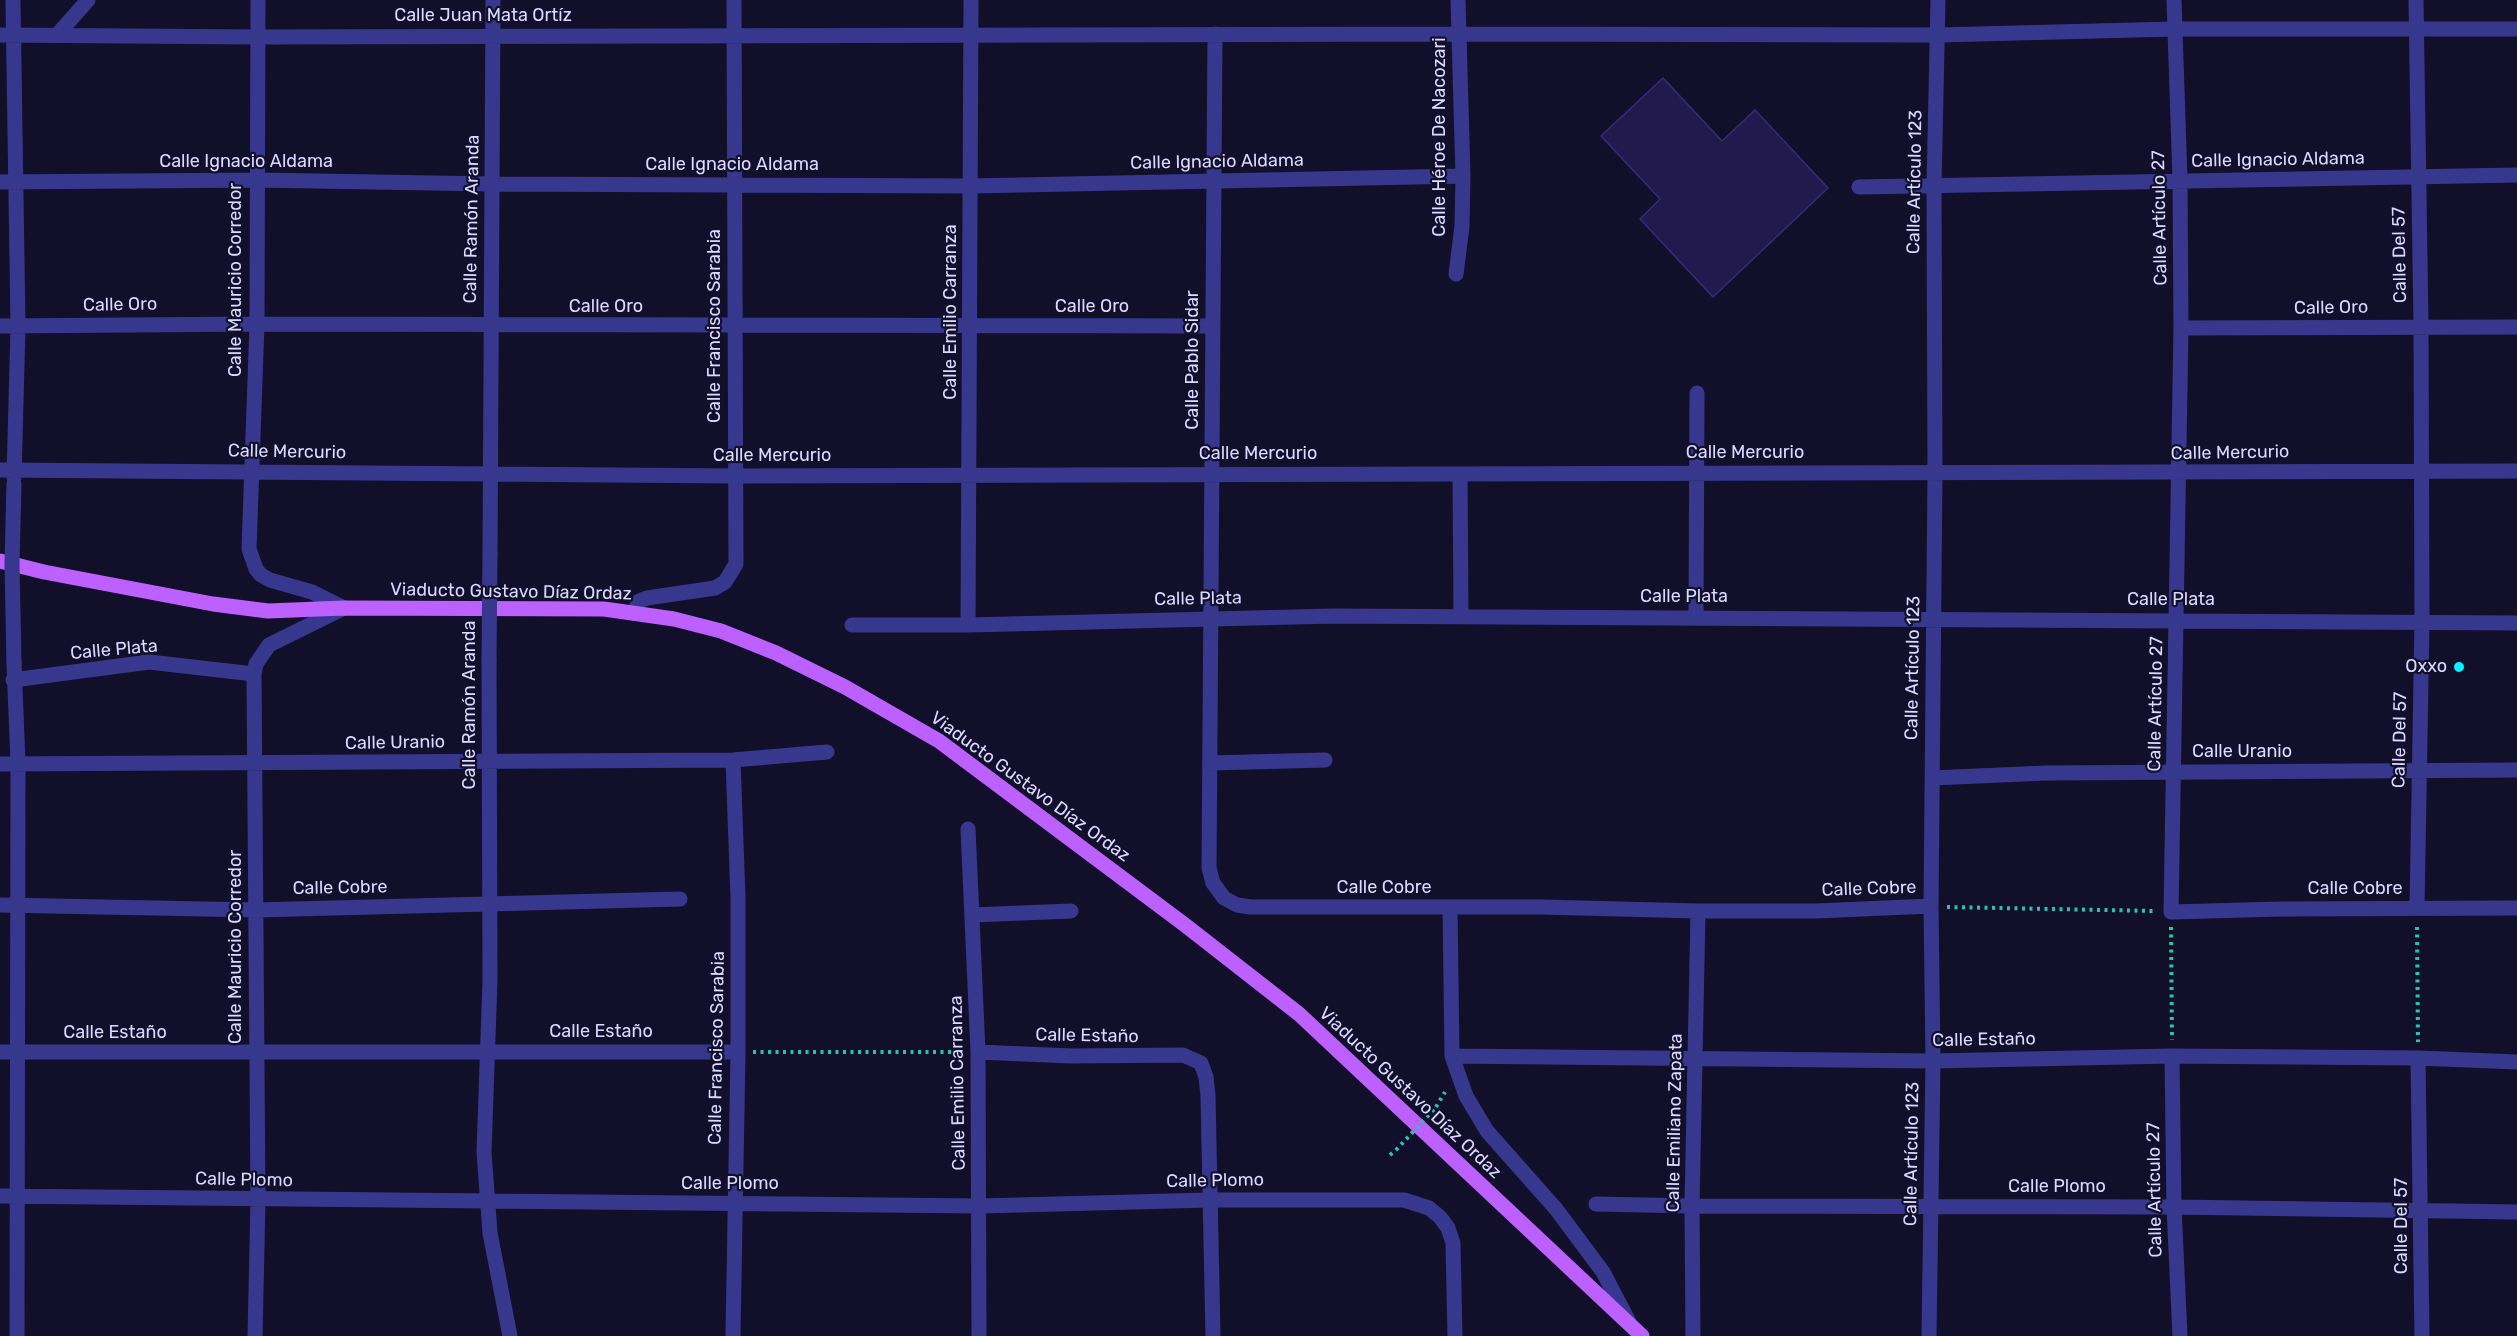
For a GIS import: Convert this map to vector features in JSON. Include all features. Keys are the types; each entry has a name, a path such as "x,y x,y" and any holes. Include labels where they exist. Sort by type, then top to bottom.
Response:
{"main road":[{"name":"Viaducto Gustavo Díaz Ordaz","path":"0,561 44,572 213,604 268,611 345,608 604,609 674,619 721,631 776,653 845,687 939,741 1185,925 1299,1014 1636,1332"}],"street":[{"path":"13,0 6,35 7,182 18,326 9,475 18,763 17,1336"},
{"path":"57,35 88,0"},
{"name":"Calle Mauricio Corredor","path":"258,0 257,324 249,549 251,559 261,575 270,580 312,592 345,608"},
{"name":"Calle Ramón Aranda","path":"493,0 489,1052 484,1152 486,1202 495,1266 510,1336"},
{"name":"Calle Francisco Sarabia","path":"634,613 639,601 647,598 715,588 725,582 736,564 734,0"},
{"name":"Calle Emilio Carranza","path":"968,625 971,0"},
{"name":"Calle Héroe De Nacozari","path":"1456,274 1462,226 1463,176 1458,0"},
{"name":"Calle Artículo 123","path":"1929,1336 1933,1060 1931,906 1935,473 1934,186 1938,0"},
{"name":"Calle Artículo 27","path":"2171,912 2181,328 2180,180 2174,0"},
{"name":"Calle Del 57","path":"2415,0 2421,326 2422,622 2417,908"},
{"name":"Calle Juan Mata Ortíz","path":"6,35 258,37 1215,34 1938,35 2174,29 2517,29"},
{"name":"Calle Pablo Sidar","path":"1215,34 1209,868 1213,883 1224,898"},
{"name":"Calle Ignacio Aldama","path":"1859,187 2517,175"},
{"name":"Calle Ignacio Aldama","path":"7,182 256,180 492,184 970,186 1463,176"},
{"name":"Calle Oro","path":"0,326 257,324 734,327 1213,326"},
{"name":"Calle Oro","path":"2181,328 2517,327"},
{"path":"1696,616 1697,393"},
{"name":"Calle Mercurio","path":"9,475 253,471 735,476 2517,471"},
{"path":"1460,474 1461,616"},
{"name":"Calle Mauricio Corredor","path":"255,1336 258,1200 254,674 256,664 269,645 345,608"},
{"name":"Calle Plata","path":"852,625 1461,616 2517,623"},
{"name":"Calle Plata","path":"14,680 149,662 254,674"},
{"name":"Calle Uranio","path":"0,764 734,760 827,752"},
{"name":"Calle Francisco Sarabia","path":"733,1336 738,1052 738,898 734,760"},
{"path":"1210,763 1325,760"},
{"name":"Calle Uranio","path":"1932,778 2046,773 2517,770"},
{"name":"Calle Emilio Carranza","path":"968,830 978,1052 979,1336"},
{"name":"Calle Cobre","path":"1224,898 1237,905 1251,907 1698,911 1931,906"},
{"name":"Calle Cobre","path":"0,904 256,910 680,899"},
{"path":"1450,908 1452,1056 1466,1096 1487,1131 1556,1209 1603,1272 1636,1332"},
{"name":"Calle Cobre","path":"2171,912 2517,908"},
{"path":"972,915 1071,911"},
{"name":"Calle Emiliano Zapata","path":"1693,1336 1692,1206 1697,1056 1698,911"},
{"name":"Calle Estaño","path":"0,1052 738,1052"},
{"name":"Calle Estaño","path":"978,1052 1071,1056 1183,1055 1201,1063 1206,1077 1208,1096 1209,1200"},
{"name":"Calle Estaño","path":"1452,1056 1697,1056 1933,1060 2172,1056 2418,1058 2517,1062"},
{"name":"Calle Artículo 27","path":"2172,1056 2174,1207 2180,1336"},
{"name":"Calle Del 57","path":"2418,1058 2422,1210 2422,1336"},
{"name":"Calle Plomo","path":"0,1196 980,1206 1209,1200 1404,1200 1430,1208 1448,1228 1453,1243 1455,1336"},
{"path":"1209,1200 1213,1336"},
{"name":"Calle Plomo","path":"1596,1204 2174,1207 2517,1212"}],"path":[{"name":"Calle Cobre","path":"1931,906 2171,912"},
{"path":"2417,908 2418,1058"},
{"path":"2171,912 2172,1056"},
{"path":"738,1052 978,1052"},
{"path":"1390,1155 1436,1107"}],"building":[{"path":"1663,78 1722,141 1755,110 1828,188 1713,297 1640,219 1660,199 1601,136"}],"place":[{"name":"Oxxo","path":"2459,667"}]}
